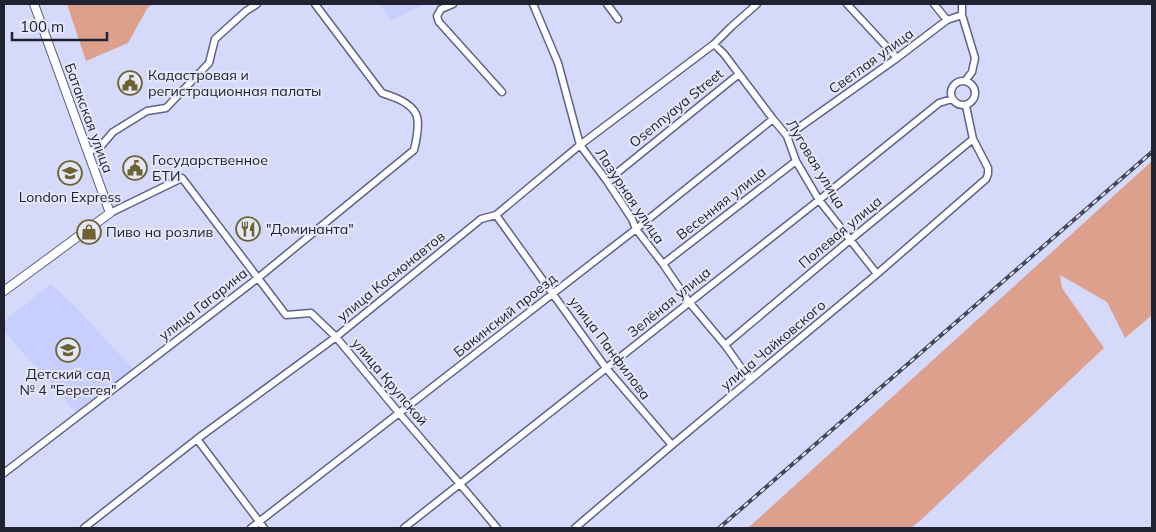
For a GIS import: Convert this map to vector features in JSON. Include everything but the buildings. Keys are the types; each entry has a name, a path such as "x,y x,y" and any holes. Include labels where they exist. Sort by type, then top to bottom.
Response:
{"main road":[{"name":"Батакская улица","path":"34,4 110,213"},
{"path":"4,291 110,213"}],"street":[{"path":"88,152 102,146 113,132 147,111 166,108 209,63 216,39 246,11 257,4"},
{"name":"улица Гагарина","path":"4,473 258,278 414,150 418,133 417,115 408,105 396,97 382,93 315,4"},
{"path":"453,4 441,10 438,16 439,22 502,92"},
{"name":"Лазурная улица","path":"533,4 558,63 580,145 607,181 632,219 636,229 689,302 725,345 750,380"},
{"path":"607,4 618,19"},
{"name":"улица Космонавтов","path":"84,528 196,439 336,337 482,220 496,215 580,145 714,44 756,4"},
{"path":"847,4 897,58"},
{"path":"934,4 947,20"},
{"path":"962,4 962,15 974,58 972,72 965,81"},
{"name":"Светлая улица","path":"787,136 947,20 962,15"},
{"name":"Луговая улица","path":"714,44 724,54 787,136 796,161 820,200 877,274"},
{"name":"Osennyaya Street","path":"607,181 738,74"},
{"path":"965,81 974,87 975,98 966,106 960,106 955,103 950,95 956,83 965,81"},
{"name":"Зелёная улица","path":"404,528 820,200 939,103 952,99"},
{"path":"966,106 973,139"},
{"name":"Бакинский проезд","path":"252,528 773,120"},
{"name":"улица Чайковского","path":"575,528 877,274 986,179 988,168 973,139"},
{"name":"Полевая улица","path":"725,345 973,139"},
{"name":"Весенняя улица","path":"663,264 796,161"},
{"name":"улица Крупской","path":"110,213 182,178 286,315 312,313 336,337 496,528"},
{"name":"улица Панфилова","path":"496,215 606,368 672,445"},
{"path":"196,439 264,528"}],"shaded area":[{"path":"67,4 154,4 148,7 128,43 86,61"},
{"path":"380,4 426,4 392,20"},
{"path":"1152,161 1152,315 1125,338 1107,302 1060,275 1062,288 1104,348 911,528 748,528"},
{"name":"Детский сад № 4 \"Берегея\"","path":"51,284 74,305 133,369 76,412 4,331 4,321"}],"railway":[{"path":"719,528 1152,152"}],"place":[{"name":"Кадастровая и регистрационная палаты","path":"130,83"},
{"name":"Государственное БТИ","path":"135,168"},
{"name":"London Express","path":"70,173"},
{"name":"\"Доминанта\"","path":"248,229"},
{"name":"Пиво на розлив","path":"89,232"},
{"name":"Детский сад № 4 \"Берегея\"","path":"68,350"}]}
